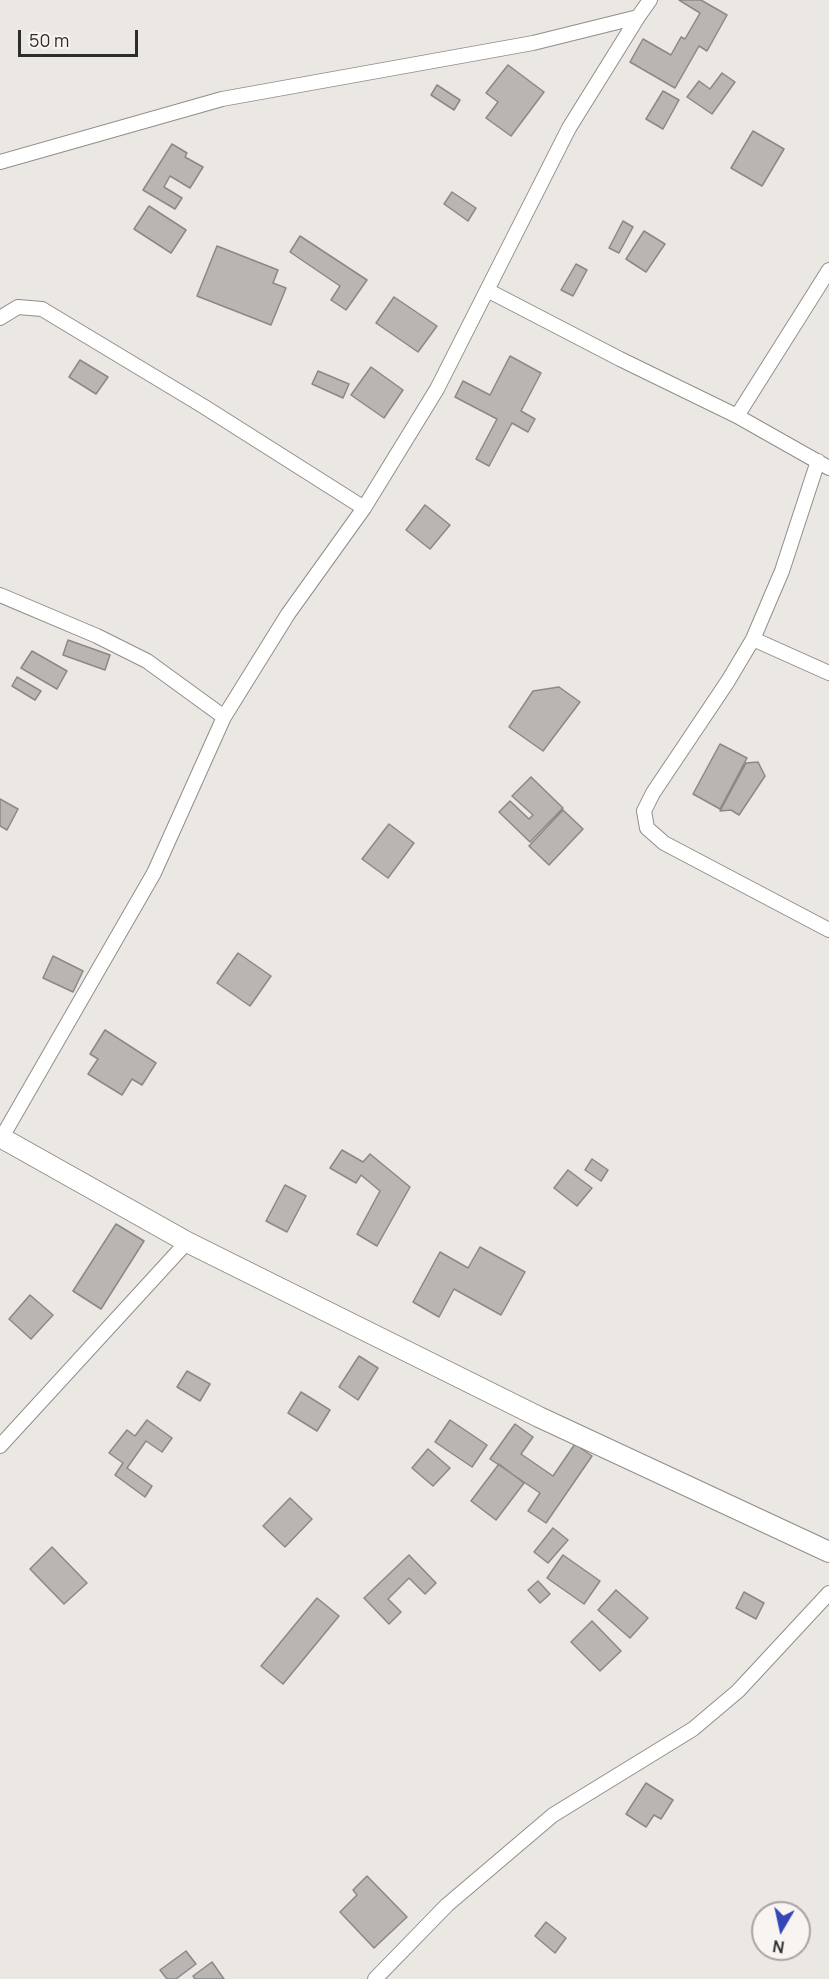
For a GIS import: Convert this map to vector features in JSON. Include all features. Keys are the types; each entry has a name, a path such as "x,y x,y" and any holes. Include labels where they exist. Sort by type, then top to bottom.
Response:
{"street":[{"path":"650,0 569,128 437,389 364,508 288,614 224,717 154,873 1,1137 187,1242 539,1417 829,1552"},
{"path":"0,162 222,99 534,43 638,17"},
{"path":"737,416 829,270"},
{"path":"487,290 737,416 824,465 753,639 644,810 646,828 664,843 829,930"},
{"path":"0,318 18,307 42,309 203,406 364,508"},
{"path":"0,594 97,636 147,661 224,717"},
{"path":"753,639 829,673"},
{"path":"0,1446 187,1242"},
{"path":"375,1979 447,1905 554,1815 693,1729 720,1707 738,1691 829,1593"}],"building":[{"path":"679,0 701,0 727,15 707,51 699,46 675,88 630,62 643,39 671,55 681,37 685,39 700,13"},
{"path":"508,65 544,92 511,136 486,118 498,102 486,93"},
{"path":"722,73 735,82 712,114 687,97 699,81 710,89"},
{"path":"437,85 460,100 454,110 431,95"},
{"path":"663,91 679,100 663,129 646,119"},
{"path":"753,131 784,149 762,186 731,168"},
{"path":"172,144 187,153 185,157 203,167 190,188 170,176 164,187 182,198 175,209 143,190"},
{"path":"452,192 476,208 468,221 444,204"},
{"path":"149,206 186,230 171,253 134,229"},
{"path":"623,221 633,227 619,253 609,248"},
{"path":"644,231 665,244 646,272 626,259"},
{"path":"300,236 367,280 346,310 331,300 340,286 290,252"},
{"path":"217,246 278,270 273,283 286,288 271,325 197,296"},
{"path":"576,264 587,270 573,296 561,290"},
{"path":"394,297 437,326 418,352 376,323"},
{"path":"510,356 541,373 521,411 535,419 528,432 512,423 489,466 476,459 497,419 455,397 463,381 490,395"},
{"path":"80,360 108,377 96,394 69,377"},
{"path":"371,367 403,390 384,418 351,395"},
{"path":"318,371 349,384 343,398 312,384"},
{"path":"425,505 450,525 430,549 406,530"},
{"path":"68,640 110,655 105,670 63,655"},
{"path":"32,651 67,671 57,689 21,668"},
{"path":"17,677 41,691 35,700 12,686"},
{"path":"559,687 580,702 543,751 509,727 533,691"},
{"path":"720,744 747,758 720,809 693,794"},
{"path":"758,762 765,776 739,815 731,810 720,811 746,763"},
{"path":"531,777 563,808 530,842 499,812 510,801 529,819 533,815 512,796"},
{"path":"0,799 18,809 7,830 0,826"},
{"path":"563,810 583,829 549,865 529,846"},
{"path":"389,824 414,843 388,878 362,859"},
{"path":"238,953 271,976 250,1006 217,983"},
{"path":"53,956 83,971 73,992 43,978"},
{"path":"105,1030 156,1063 142,1085 132,1079 122,1095 88,1074 98,1059 90,1054"},
{"path":"342,1150 363,1162 370,1154 410,1187 377,1246 357,1234 380,1191 361,1175 356,1183 330,1168"},
{"path":"592,1159 608,1170 601,1181 585,1170"},
{"path":"568,1170 592,1188 577,1206 554,1188"},
{"path":"285,1185 306,1196 287,1232 266,1221"},
{"path":"116,1224 144,1241 101,1309 73,1291"},
{"path":"480,1247 525,1272 501,1315 454,1289 439,1317 413,1302 440,1252 468,1268"},
{"path":"30,1295 53,1315 31,1339 9,1319"},
{"path":"359,1356 378,1368 358,1400 339,1387"},
{"path":"187,1371 210,1384 200,1401 177,1387"},
{"path":"301,1392 330,1410 317,1431 288,1413"},
{"path":"147,1420 172,1438 162,1452 146,1441 127,1468 152,1486 145,1497 115,1475 123,1463 109,1453 127,1430 135,1436"},
{"path":"450,1420 487,1445 472,1467 435,1442"},
{"path":"515,1424 533,1437 521,1454 553,1476 575,1444 592,1456 546,1523 528,1511 540,1493 490,1459"},
{"path":"428,1449 450,1468 433,1486 412,1468"},
{"path":"499,1464 524,1483 496,1520 471,1501"},
{"path":"290,1498 312,1519 285,1547 263,1526"},
{"path":"553,1528 568,1540 548,1563 534,1552"},
{"path":"52,1547 87,1583 64,1604 30,1569"},
{"path":"409,1555 436,1583 425,1594 409,1578 388,1599 401,1612 389,1624 364,1598"},
{"path":"563,1555 600,1581 584,1604 547,1578"},
{"path":"538,1581 550,1594 540,1603 528,1590"},
{"path":"616,1590 648,1618 630,1638 598,1610"},
{"path":"744,1592 764,1603 756,1619 736,1608"},
{"path":"317,1598 339,1616 283,1684 261,1666"},
{"path":"592,1621 621,1651 600,1671 571,1642"},
{"path":"646,1783 673,1800 661,1819 654,1815 646,1827 626,1814"},
{"path":"367,1876 407,1917 374,1948 340,1912 357,1895 353,1890"},
{"path":"546,1922 566,1938 555,1953 535,1936"},
{"path":"186,1951 196,1964 176,1979 167,1979 160,1970"},
{"path":"212,1962 224,1979 195,1979 193,1976"}]}
